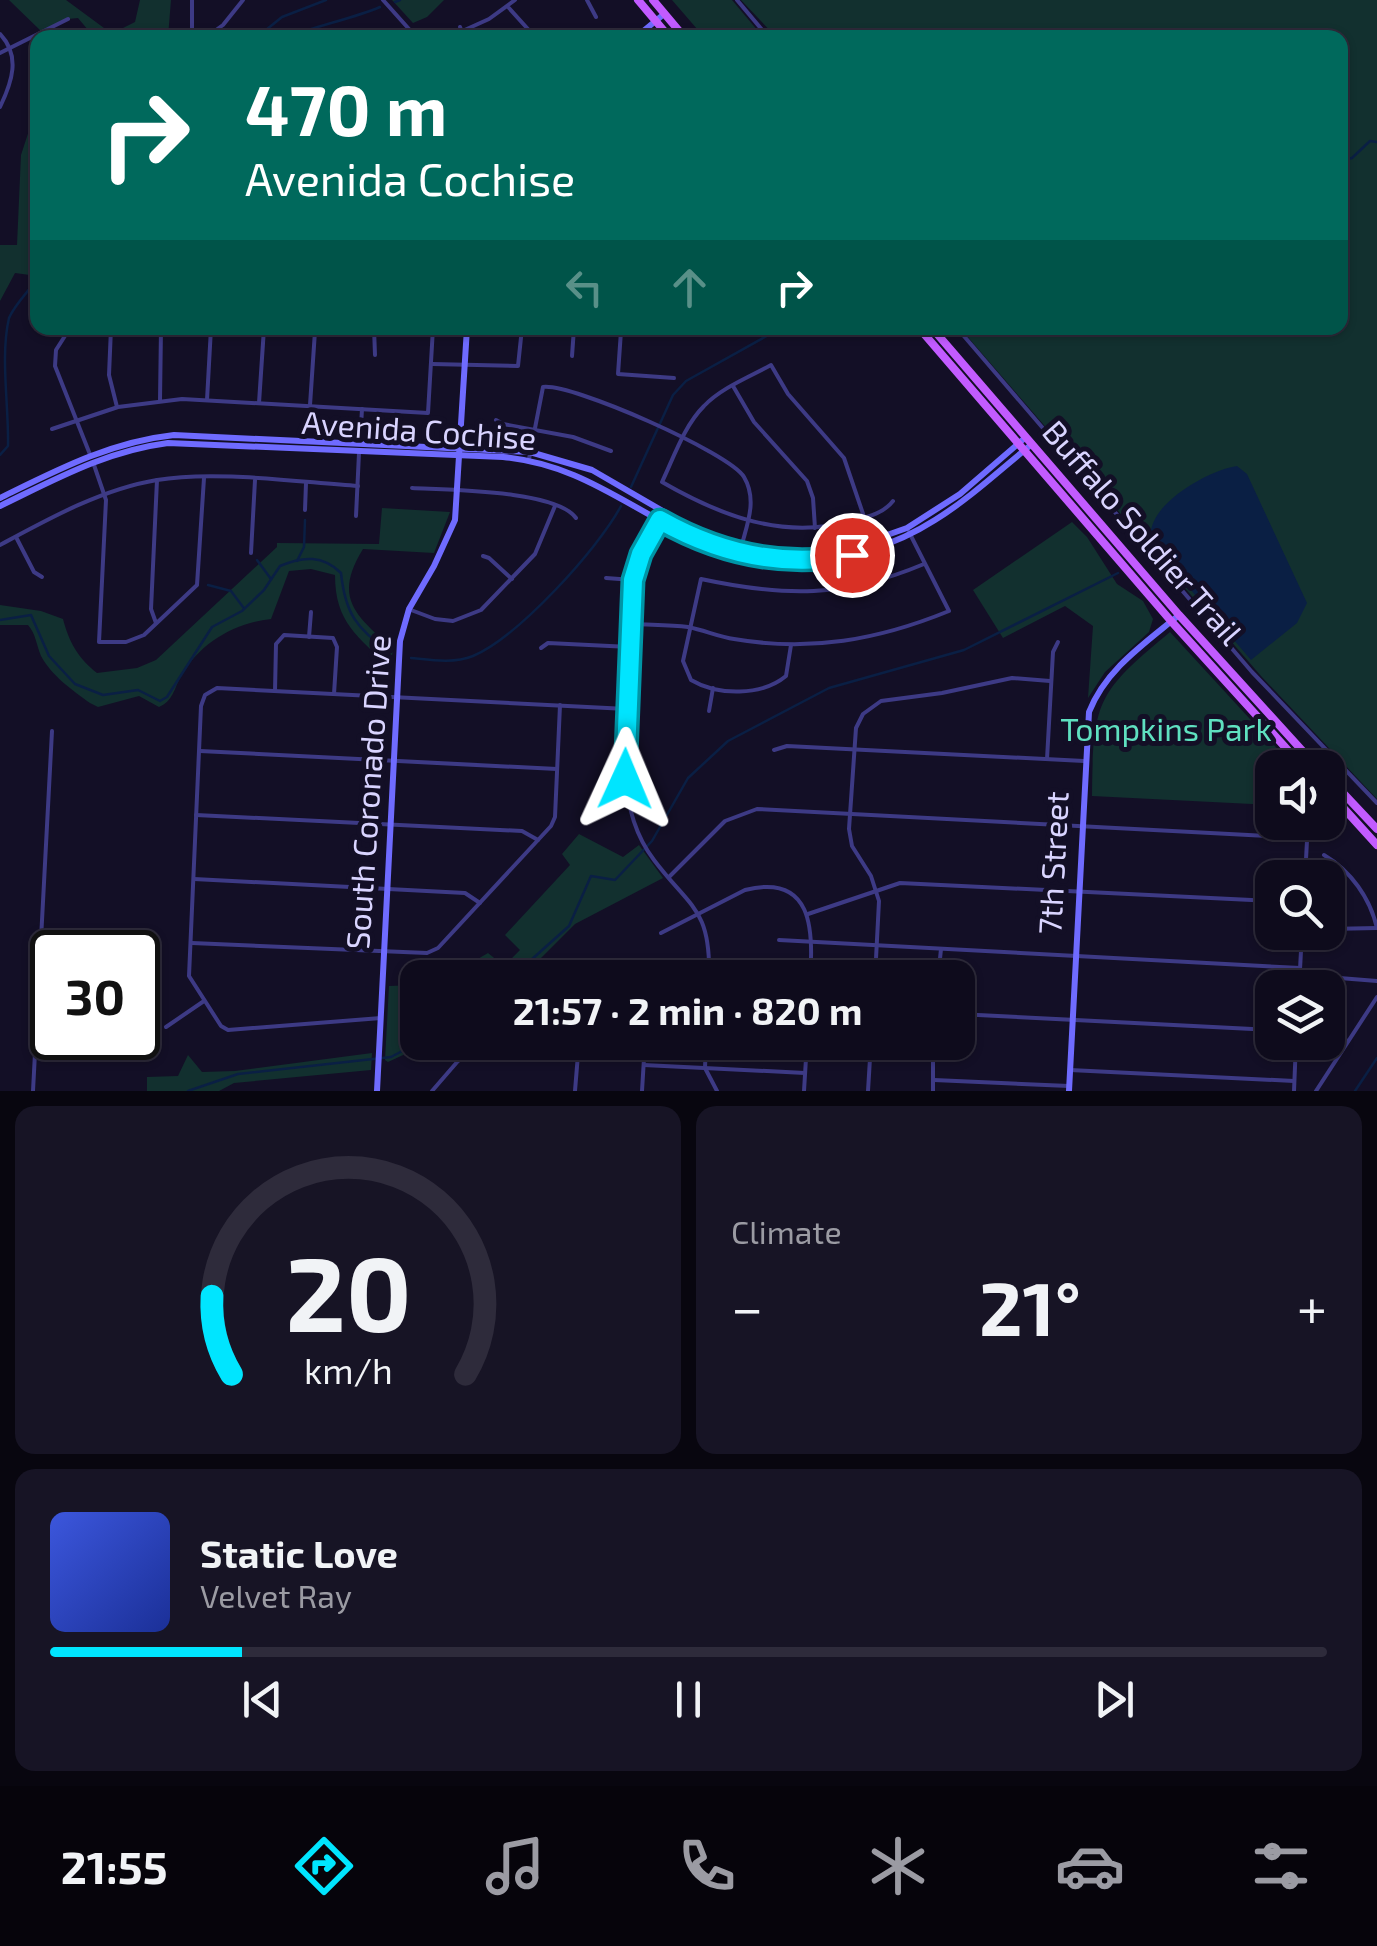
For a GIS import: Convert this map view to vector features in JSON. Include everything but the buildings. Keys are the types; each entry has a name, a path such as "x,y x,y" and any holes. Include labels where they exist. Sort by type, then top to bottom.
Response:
{"main road":[{"path":"638,0 664,30"},
{"path":"653,0 678,30"},
{"name":"Buffalo Soldier Trail","path":"925,335 1025,444 1289,750"},
{"name":"Buffalo Soldier Trail","path":"938,335 1025,444"},
{"name":"Buffalo Soldier Trail","path":"1175,618 1301,750"},
{"path":"1345,795 1377,829"},
{"path":"1345,810 1377,845"}],"street":[{"path":"192,0 192,30"},
{"path":"216,30 243,0"},
{"path":"383,0 410,30"},
{"path":"460,29 489,19 515,0"},
{"path":"587,0 596,16"},
{"path":"737,0 762,30"},
{"path":"507,6 529,30"},
{"path":"644,30 664,14"},
{"path":"46,30 68,19"},
{"path":"0,34 11,48 13,70 0,107"},
{"path":"0,53 30,38"},
{"path":"66,335 56,350 55,366 106,494 98,642 135,640 197,585 204,478"},
{"path":"112,335 109,375 118,408"},
{"path":"160,400 161,335"},
{"path":"207,400 211,335"},
{"path":"259,403 264,335"},
{"path":"310,406 314,335"},
{"path":"374,335 375,355"},
{"path":"52,429 118,408 160,400 428,414 432,335"},
{"name":"South Coronado Drive","path":"377,1091 400,641 408,609 446,544 455,520 467,335"},
{"path":"430,364 518,366 521,335"},
{"path":"572,356 574,335"},
{"path":"621,335 618,374 674,378"},
{"path":"963,335 1252,672 1377,803"},
{"path":"874,546 864,518 844,458 788,394 772,365 702,407 682,438 662,482 721,514 781,528 815,528 864,518 886,509 893,501"},
{"path":"529,456 543,386 602,401 737,467 750,490 748,522 740,550"},
{"path":"733,386 754,422 806,480 813,498 815,528"},
{"path":"356,516 362,408"},
{"path":"496,420 574,437 610,451"},
{"name":"Avenida Cochise","path":"0,498 91,457 141,439 174,435 529,456 592,470 663,516 740,550 795,554 874,546 908,532 1025,444"},
{"name":"Avenida Cochise","path":"0,506 91,457"},
{"path":"0,545 106,494 157,480 204,478 358,486"},
{"path":"156,624 150,610 157,480"},
{"path":"251,553 255,480"},
{"path":"305,510 306,482"},
{"path":"412,488 529,497 570,510 576,518"},
{"path":"408,609 435,619 462,620 482,610 536,554 555,506"},
{"path":"663,516 641,554 633,580 625,779 628,807 641,840 698,914 707,935 708,960"},
{"path":"631,624 690,627 732,639 792,645 866,640 903,630 948,611 908,532"},
{"path":"16,537 34,572 42,577"},
{"path":"483,556 512,579"},
{"path":"792,645 790,668 778,683 745,691 697,684 686,674 683,661 700,579 762,590 821,593 872,584 924,564"},
{"path":"606,578 633,580"},
{"path":"309,637 311,612"},
{"name":"7th Street","path":"1069,1089 1088,712 1094,698 1124,661 1175,618"},
{"path":"274,691 276,644 284,636 333,638 337,646 334,694"},
{"path":"1047,760 1050,681 1058,642"},
{"path":"541,648 548,643 630,647"},
{"path":"877,960 879,902 852,846 854,749 856,728 863,714 881,701 1012,678 1050,681"},
{"path":"382,1018 236,1031 221,1026 189,976 201,706 206,695 217,688 627,708"},
{"path":"710,711 713,688"},
{"path":"190,943 428,953 438,948 555,817 560,705"},
{"path":"33,1091 52,731"},
{"path":"774,750 787,746 1084,761"},
{"path":"200,751 557,769"},
{"path":"669,877 725,821 757,810 1255,836"},
{"path":"196,815 522,831 538,840"},
{"path":"1324,855 1337,862 1366,896 1377,928 1345,929"},
{"path":"194,880 465,892 480,903"},
{"path":"808,914 900,883 1255,900"},
{"path":"660,932 758,887 780,889 801,902 808,914 812,960"},
{"path":"779,940 1300,968 1301,950"},
{"path":"940,960 941,948"},
{"path":"1345,978 1377,980"},
{"path":"1316,1091 1377,997"},
{"path":"166,1027 204,1001"},
{"path":"975,1015 1255,1029"},
{"path":"432,1091 460,1060"},
{"path":"576,1091 578,1060"},
{"path":"642,1091 644,1060"},
{"path":"706,1060 717,1091"},
{"path":"804,1091 806,1060"},
{"path":"868,1091 870,1060"},
{"path":"933,1091 934,1060"},
{"path":"1294,1091 1295,1060"},
{"path":"644,1064 805,1074"},
{"path":"1070,1070 1294,1081"},
{"path":"934,1080 1069,1089"}],"green space":[{"path":"9,0 66,0 110,30 88,30 78,18 40,30"},
{"path":"140,0 171,0 169,30 119,30 135,22"},
{"path":"392,0 444,0 427,17 413,23"},
{"path":"672,0 732,0 757,30 698,30"},
{"path":"741,0 1377,0 1377,799 1345,765 1345,750 1331,750 1261,676 966,335 1348,335 1348,30 769,30"},
{"path":"30,127 30,275 15,273 0,301 0,245 17,245 21,155"},
{"path":"382,508 450,512 434,553 363,549 354,566 349,593 352,605 393,649 390,668 350,628 339,605 335,575 311,569 289,571 271,619 231,630 208,645 189,664 170,698 159,707 139,696 98,707 90,703 50,670 28,625 0,625 0,605 41,611 63,619 75,649 97,673 137,668 156,660 277,543 379,544"},
{"path":"1072,522 1087,537 1117,584 1143,601 1153,619 1149,632 1105,672 1088,698 1093,626 1065,606 1003,638 973,590"},
{"name":"Tompkins Park","path":"1170,632 1278,750 1255,750 1255,804 1092,796 1098,718 1104,701 1127,670"},
{"path":"579,834 623,857 639,845 663,878 575,924 539,960 510,960 520,950 505,935 570,865 562,854"},
{"path":"488,953 497,960 476,960"},
{"path":"389,986 400,986 400,1056 388,1062 385,1060"},
{"path":"372,1053 371,1070 234,1083 219,1091 147,1091 147,1077 178,1076 188,1055 202,1072"}],"water":[{"path":"1237,466 1247,474 1307,603 1297,623 1251,660 1153,546 1151,532 1155,518 1178,494 1209,475"}],"waterway":[{"path":"266,30 282,17 326,0"},
{"path":"395,2 400,0"},
{"path":"310,30 380,7"},
{"path":"1348,159 1370,141 1377,142"},
{"path":"0,455 8,446 6,333 9,318 30,288"},
{"path":"631,487 673,395 686,381 768,335"},
{"path":"411,658 442,661 473,656 512,631 555,590 621,506"},
{"path":"297,561 304,547 305,520"},
{"path":"0,620 31,615 49,656 75,684 103,695 138,690 160,701 167,697 212,627 242,611 264,590 280,566 312,559 341,573 354,618 389,651"},
{"path":"257,560 271,579"},
{"path":"531,960 569,926 591,876 615,880 652,841 688,778 728,741 829,688 964,650 1118,573"},
{"path":"208,585 231,591 243,607"},
{"path":"188,1091 238,1074 391,1057 400,1052"},
{"path":"1355,1091 1377,1058"}],"route":[{"path":"625,779 633,580 641,554 660,520 702,542 739,554 795,560 852,555"}]}
